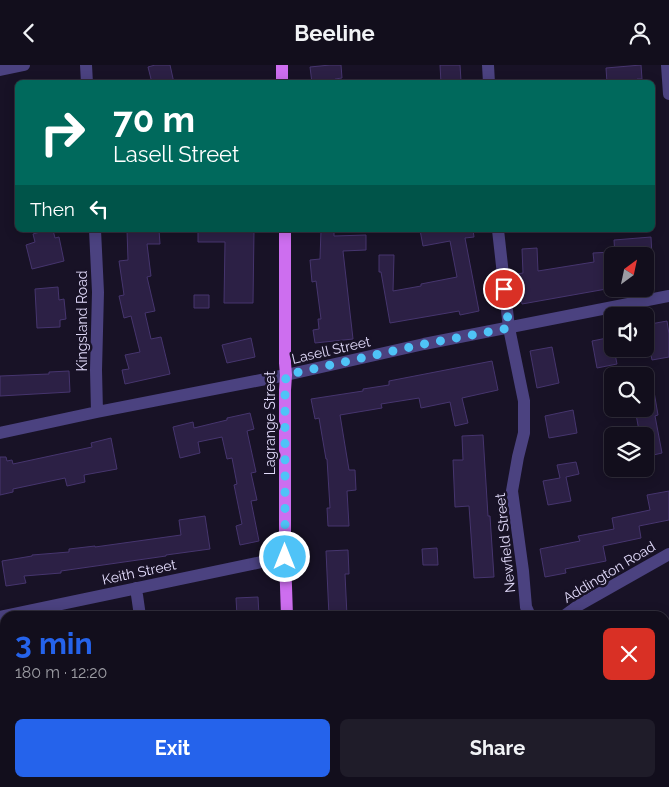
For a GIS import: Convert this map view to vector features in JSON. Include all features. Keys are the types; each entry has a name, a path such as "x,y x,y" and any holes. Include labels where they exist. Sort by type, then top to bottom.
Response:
{"main road":[{"path":"282,65 282,80"},
{"name":"Lagrange Street","path":"285,232 285,557 287,611"}],"street":[{"path":"0,70 24,65"},
{"path":"86,65 87,80"},
{"path":"488,65 489,80"},
{"path":"667,65 669,94"},
{"name":"Kingsland Road","path":"95,232 98,292 97,412"},
{"name":"Newfield Street","path":"498,232 509,328 524,401 524,433 512,491 528,611"},
{"name":"Lasell Street","path":"0,433 286,375 424,344 669,297"},
{"name":"Addington Road","path":"571,611 669,554"},
{"name":"Keith Street","path":"28,611 285,557"},
{"path":"136,588 139,611"}],"building":[{"path":"170,65 173,80 151,80 148,67"},
{"path":"341,65 342,78 335,80 312,80 310,67"},
{"path":"440,65 460,65 461,80 441,80"},
{"path":"641,65 642,79 607,80 606,68"},
{"path":"54,232 55,238 59,237 64,261 32,269 26,245 35,242 33,234"},
{"path":"127,232 159,232 160,244 147,244 151,276 147,277 155,311 145,313 151,339 161,337 170,374 125,384 122,370 129,369 125,355 140,352 131,316 124,318 119,296 124,295 119,261 128,260"},
{"path":"198,232 254,232 253,303 224,303 225,242 198,242"},
{"path":"321,232 334,232 334,236 366,235 366,250 343,251 353,339 315,343 313,330 319,329 318,319 321,319 316,281 312,282 310,260 320,259"},
{"path":"420,232 473,232 474,237 465,238 479,311 460,315 459,311 390,323 381,272 379,272 379,255 394,255 393,291 457,277 450,241 423,246"},
{"path":"651,237 652,247 614,247 614,240"},
{"path":"537,248 538,271 594,262 593,253 604,252 604,289 522,304 517,274 523,273 522,249"},
{"path":"58,287 59,300 64,299 66,319 60,320 60,327 37,328 35,289"},
{"path":"194,295 209,295 209,308 194,308"},
{"path":"667,321 669,357 652,360 651,357 654,357 654,323"},
{"path":"251,338 255,357 227,363 222,345"},
{"path":"604,339 604,357 616,357 617,364 597,368 592,341"},
{"path":"552,347 559,383 537,388 530,351"},
{"path":"492,361 498,390 462,398 468,423 455,426 450,402 421,408 419,398 381,404 382,408 340,415 349,470 355,470 356,490 347,491 349,526 328,526 327,508 330,508 327,459 319,418 315,419 311,399 363,391 363,389 389,385 389,381"},
{"path":"69,371 70,392 0,396 0,376 49,374 49,372"},
{"path":"654,392 658,415 655,416 662,453 654,455 654,427 638,427 636,417 654,417"},
{"path":"573,410 577,433 549,438 545,416"},
{"path":"250,413 254,429 247,431 256,472 251,473 257,500 251,501 259,541 240,545 236,526 242,524 234,485 237,484 232,458 227,459 222,437 198,442 200,453 180,458 173,427 193,422 194,428"},
{"path":"483,435 494,577 474,578 469,506 455,507 453,460 463,460 462,436"},
{"path":"111,438 117,469 84,475 85,482 67,486 65,478 13,489 13,492 0,495 0,457 6,457 7,461 12,460 13,464 92,447 91,443"},
{"path":"576,462 579,474 566,477 571,501 548,505 543,481 560,478 557,465"},
{"path":"669,491 669,520 639,526 641,538 603,546 606,561 565,569 566,573 545,577 540,549 580,541 578,536 614,529 612,518 650,510 647,495"},
{"path":"205,516 210,549 61,571 61,573 24,576 26,583 6,586 2,561 32,555 69,552 69,549 181,535 179,520"},
{"path":"437,548 438,565 423,565 422,549"},
{"path":"348,550 349,574 345,574 347,611 329,611 326,551"},
{"path":"258,597 259,611 237,611 236,598"}],"route":[{"path":"285,557 286,375 424,344 509,328 504,289"}]}
